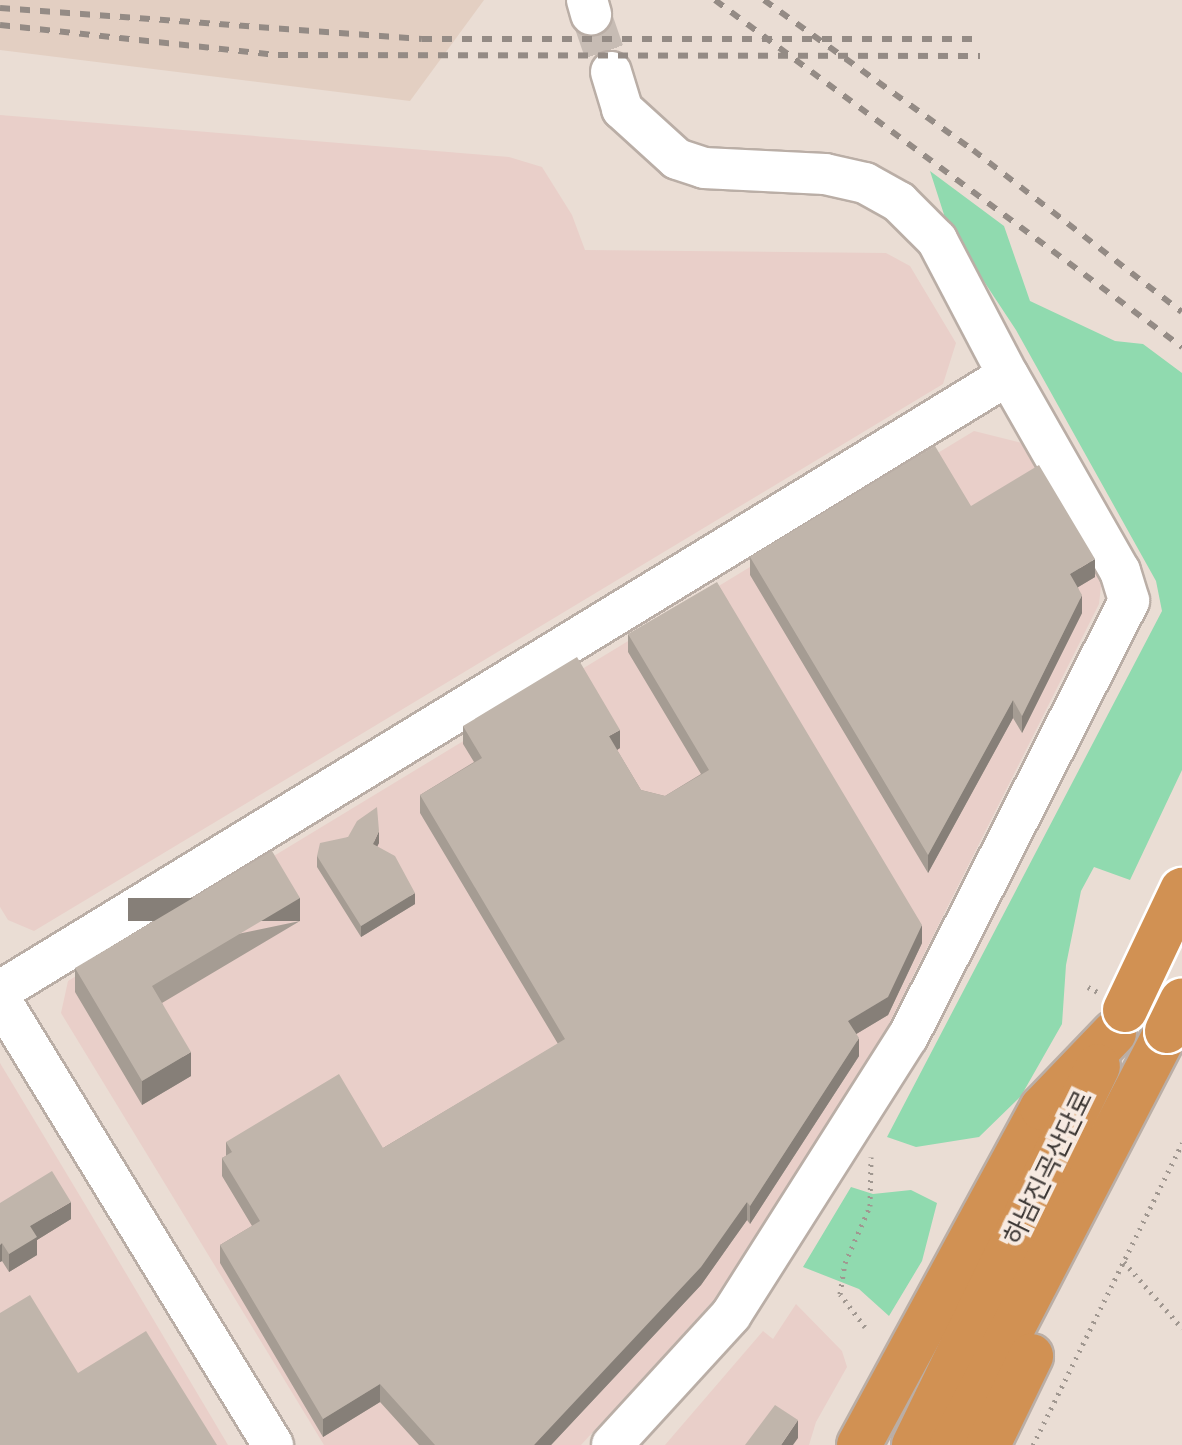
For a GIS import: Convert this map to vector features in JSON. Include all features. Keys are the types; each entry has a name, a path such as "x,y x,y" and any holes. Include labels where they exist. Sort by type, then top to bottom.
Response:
{"highway":[{"name":"하남진곡산단로","path":"914,1445 1182,890"},
{"name":"하남진곡산단로","path":"952,1445 1174,1016"},
{"path":"988,1445 1153,1105 1174,1016"},
{"path":"859,1445 1042,1108 1120,1022"}],"street":[{"path":"611,72 622,109 677,159 704,168 825,174 865,183 899,202 937,240 1008,375 1120,571 1129,601 908,1036 731,1315 612,1445"},
{"path":"0,991 1008,375"},
{"path":"0,999 273,1445"}],"path":[{"path":"851,1126 872,1158 870,1206 845,1263 840,1294 865,1327"},
{"path":"1033,1445 1182,1143"},
{"path":"1124,1262 1182,1328"}],"shaded area":[{"path":"0,0 484,0 410,101 0,50"},
{"path":"0,115 509,157 542,167 572,215 585,250 886,253 910,266 956,343 943,384 34,931 8,920 0,907"},
{"path":"974,431 1022,443 1102,577 1099,604 884,1034 713,1301 581,1445 324,1445 61,1013 68,981"},
{"path":"0,1063 80,1196 228,1445 0,1445"},
{"path":"796,1304 842,1351 847,1367 816,1422 809,1445 665,1445 763,1331 773,1339"}],"green space":[{"path":"930,171 1004,226 1030,301 1115,341 1143,344 1182,373 1182,770 1130,880 1094,867 1081,891 1066,965 1062,1024 1021,1096 979,1137 916,1147 887,1137 1162,611 1156,581 1016,330 948,227"},
{"path":"851,1187 873,1194 911,1190 937,1203 922,1261 889,1316 859,1289 803,1267"}],"building":[{"path":"935,446 971,506 1039,465 1095,559 1070,574 1082,595 1022,716 1013,700 928,855 750,557"},
{"path":"717,582 922,925 888,997 848,1021 859,1038 750,1206 747,1202 701,1267 534,1445 435,1445 380,1384 323,1419 220,1245 260,1221 222,1158 232,1152 226,1142 339,1074 383,1148 565,1039 420,795 482,758 463,726 577,657 620,730 609,736 641,790 665,796 709,770 628,634"},
{"path":"377,807 379,831 373,844 395,856 415,893 361,926 317,856 320,843 348,837 357,821"},
{"path":"272,851 300,898 152,986 191,1052 142,1081 75,968"},
{"path":"52,1171 71,1202 30,1226 37,1237 9,1254 2,1243 0,1245 0,1203"},
{"path":"30,1295 78,1373 146,1331 217,1445 0,1445 0,1313"},
{"path":"775,1405 798,1420 781,1445 745,1445"}],"tunnel":[{"path":"591,14 611,72"}],"railway":[{"path":"715,0 1182,347"},
{"path":"764,0 973,150 1182,312"},
{"path":"0,8 422,39 976,39"},
{"path":"0,25 278,55 980,56"}]}
